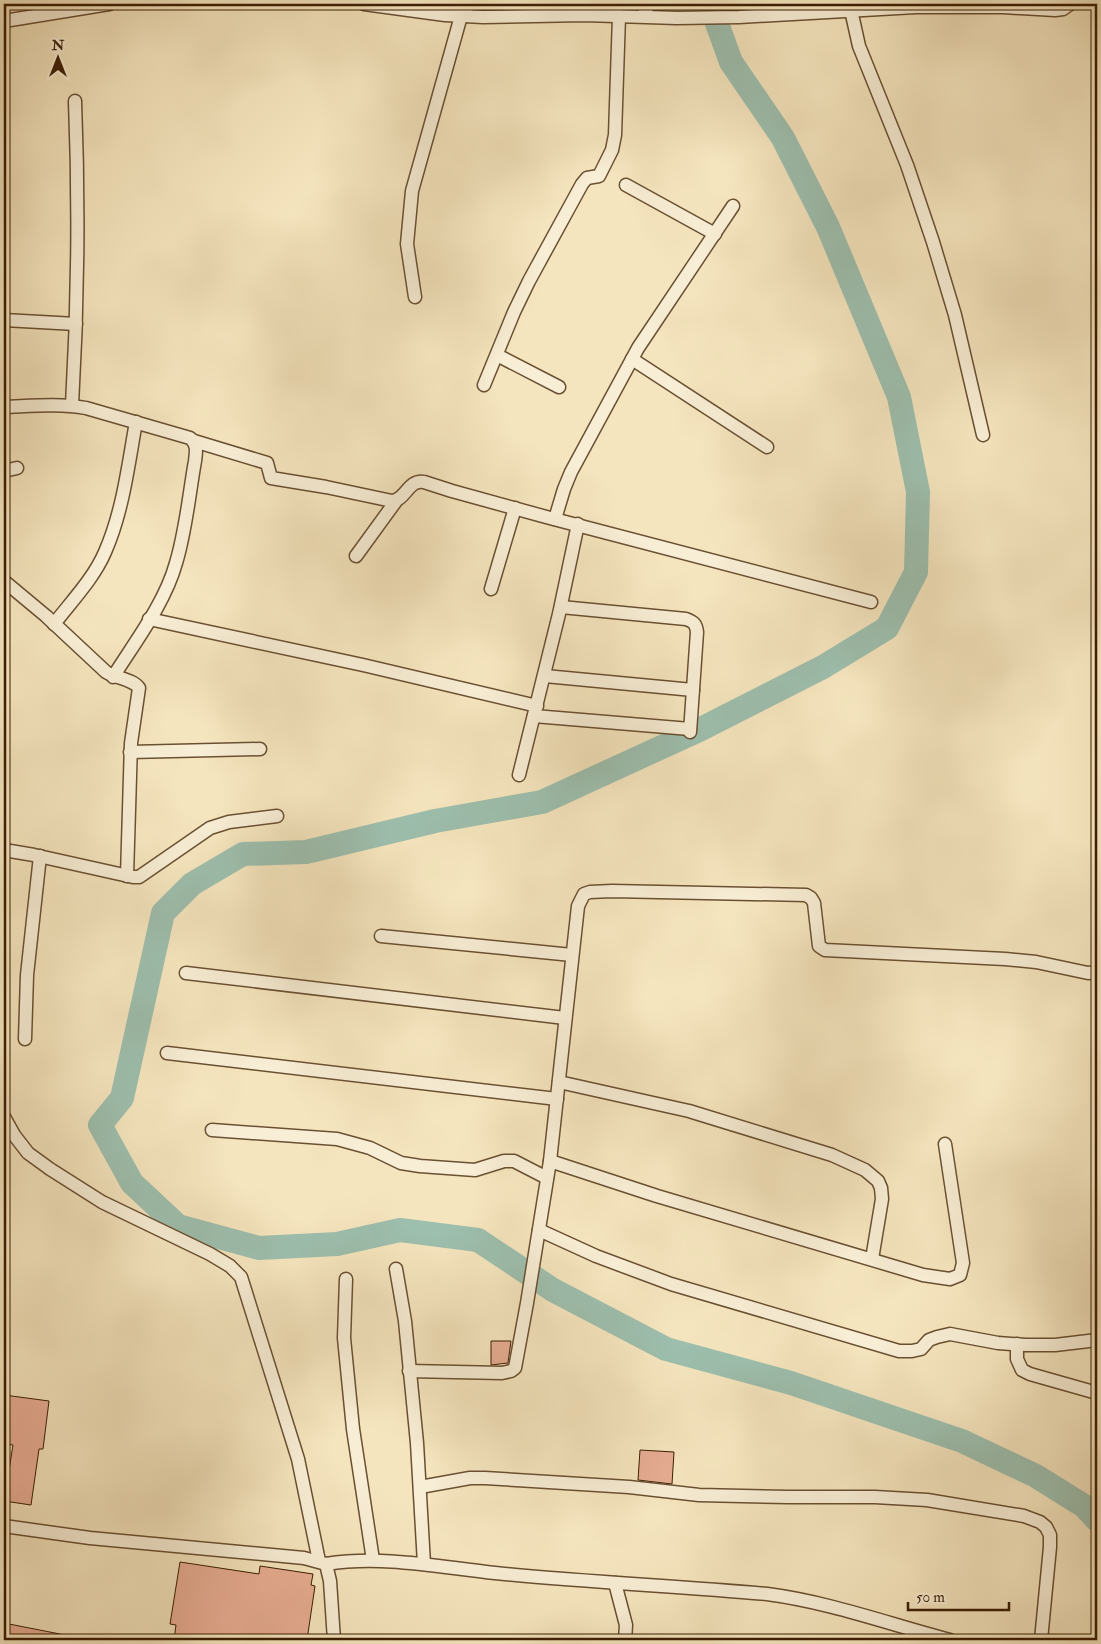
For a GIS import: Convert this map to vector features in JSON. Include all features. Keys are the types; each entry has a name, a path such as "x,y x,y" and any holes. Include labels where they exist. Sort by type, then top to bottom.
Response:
{"street":[{"path":"4,21 36,10 109,4"},
{"path":"364,4 464,12 538,10 677,18 739,17 851,10 869,7 1063,8"},
{"path":"643,16 649,4"},
{"path":"851,10 859,46 907,165 933,242 955,315 983,435"},
{"path":"415,297 407,244 412,190 464,12"},
{"path":"484,385 528,281 582,184 587,178 599,176 612,150 617,113 619,16"},
{"path":"72,405 78,216 75,101"},
{"path":"626,185 715,234"},
{"path":"555,519 564,489 572,472 638,348 733,206"},
{"path":"4,320 76,324"},
{"path":"496,354 559,387"},
{"path":"632,360 767,447"},
{"path":"4,407 72,405 86,408 267,463 271,478 396,502"},
{"path":"54,624 91,576 104,554 118,517 136,422"},
{"path":"113,677 149,619 169,583 176,564 195,461 194,441"},
{"path":"4,471 17,468"},
{"path":"356,556 396,502 412,484 419,481 555,519 871,602"},
{"path":"491,589 515,508"},
{"path":"519,775 545,676 578,524"},
{"path":"4,581 113,677 135,684 139,688 130,752 127,876"},
{"path":"149,619 354,662 536,711 690,730 697,632 693,621 561,607"},
{"path":"545,676 693,690"},
{"path":"130,752 260,749"},
{"path":"4,850 139,877 210,828 229,822 277,816"},
{"path":"25,1038 27,975 40,856"},
{"path":"409,1371 502,1373 511,1372 517,1362 550,1161 578,906 584,894 590,892 800,894 811,898 814,903 818,942 821,949 1013,960 1057,965 1088,973 1097,972"},
{"path":"381,936 572,955"},
{"path":"186,973 565,1018"},
{"path":"167,1053 557,1099"},
{"path":"559,1082 697,1113 832,1155 865,1170 878,1181 882,1198 872,1259"},
{"path":"4,1117 14,1136 28,1153 50,1169 102,1202 217,1258 230,1266 241,1277 298,1459 322,1562 330,1581 334,1640"},
{"path":"212,1130 337,1139 370,1148 401,1163 420,1166 475,1170 504,1161 514,1161 547,1178"},
{"path":"550,1161 657,1196 872,1259 943,1279 950,1279 960,1275 963,1263 945,1144"},
{"path":"538,1234 671,1284 898,1351 920,1349 929,1340 950,1334 998,1343 1017,1344 1055,1345 1097,1340"},
{"path":"396,1269 405,1321 417,1443 424,1564"},
{"path":"346,1279 344,1338 353,1429 373,1560"},
{"path":"1017,1344 1017,1359 1022,1370 1097,1393"},
{"path":"420,1486 470,1478 524,1479 699,1495 875,1497 927,1500 1024,1516 1040,1522 1046,1527 1050,1535 1041,1640"},
{"path":"4,1526 90,1538 304,1558 322,1562 373,1560 495,1573 721,1590 797,1598 950,1640"},
{"path":"615,1583 626,1625 625,1640"}],"building":[{"path":"491,1341 511,1341 508,1363 491,1365"},
{"path":"4,1395 49,1401 43,1449 39,1449 31,1505 4,1501 13,1445 4,1444"},
{"path":"640,1450 674,1452 672,1484 638,1480"},
{"path":"180,1562 259,1574 260,1566 313,1574 311,1585 315,1586 307,1640 174,1640 176,1625 170,1624"},
{"path":"4,1623 65,1635 64,1640 4,1640"}],"waterway":[{"path":"710,4 731,62 783,138 828,227 899,397 918,492 916,572 887,628 823,667 699,730 542,802 435,821 306,852 243,854 192,884 163,913 122,1098 100,1125 132,1183 178,1226 259,1248 337,1244 400,1230 478,1240 553,1290 666,1349 791,1383 962,1441 1036,1476 1084,1506 1097,1520"}]}
